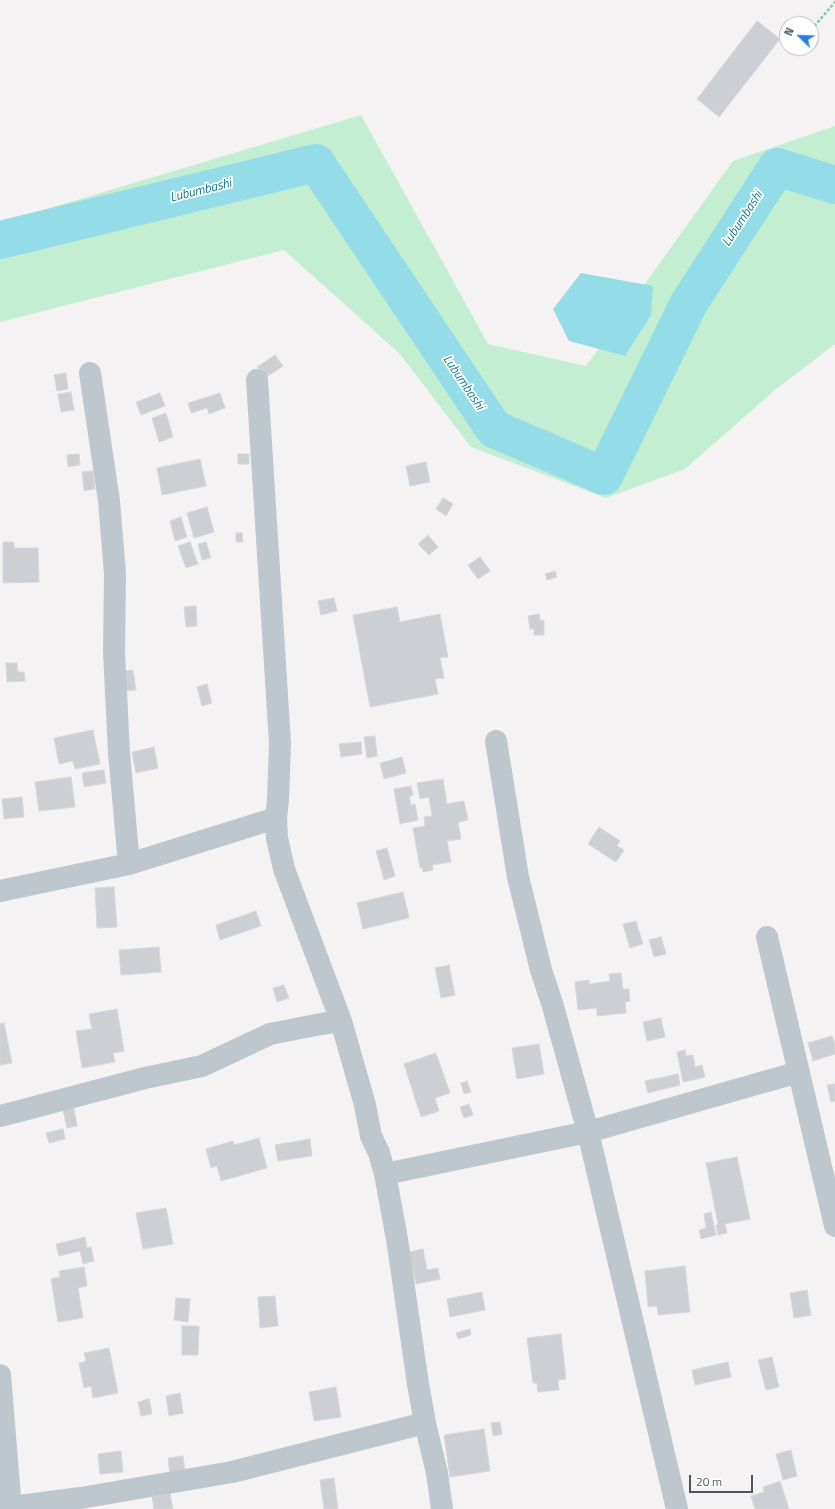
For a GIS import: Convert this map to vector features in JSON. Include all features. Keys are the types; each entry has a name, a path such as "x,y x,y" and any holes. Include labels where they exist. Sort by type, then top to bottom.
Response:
{"street":[{"path":"90,373 109,501 115,574 114,652 119,753 129,864"},
{"path":"257,380 280,743 276,818 277,838 284,869 341,1021 365,1105 371,1136 379,1153 385,1174 397,1239 408,1321 425,1423 437,1474 442,1509"},
{"path":"496,741 518,877 541,970 552,1003 588,1132 677,1509"},
{"path":"0,891 129,864 276,818"},
{"path":"767,937 835,1226"},
{"path":"0,1116 145,1078 202,1066 270,1034 341,1021"},
{"path":"385,1174 588,1132 799,1072"},
{"path":"0,1374 11,1508 81,1498 232,1472 425,1423"}],"path":[{"path":"819,21 835,2"}],"green space":[{"path":"361,115 488,344 586,366 733,161 835,126 835,344 775,390 685,469 606,498 471,447 400,354 284,250 0,322 0,223"}],"water":[{"path":"581,273 653,286 651,315 625,356 569,341 553,309"}],"building":[{"path":"757,21 779,38 779,40 719,117 697,99"},
{"path":"275,355 283,366 265,378 257,367"},
{"path":"66,373 68,389 57,391 54,375"},
{"path":"71,392 74,410 61,412 58,394"},
{"path":"160,393 165,406 141,415 136,402"},
{"path":"220,393 225,408 209,414 207,408 191,413 188,403"},
{"path":"166,413 173,437 159,442 152,418"},
{"path":"79,454 80,465 68,467 67,455"},
{"path":"238,454 249,454 249,464 238,464"},
{"path":"200,459 206,486 162,495 157,468"},
{"path":"426,462 430,482 410,486 406,466"},
{"path":"93,471 95,489 84,491 82,472"},
{"path":"443,498 453,504 446,516 436,509"},
{"path":"207,507 214,532 194,538 187,513"},
{"path":"181,517 187,537 175,541 170,521"},
{"path":"236,533 242,533 243,542 236,542"},
{"path":"428,535 438,547 429,555 418,544"},
{"path":"3,542 14,542 14,548 38,548 39,582 3,583"},
{"path":"190,542 198,564 186,568 178,546"},
{"path":"206,542 211,558 202,560 198,544"},
{"path":"480,557 490,571 478,579 468,565"},
{"path":"555,571 557,577 547,580 545,574"},
{"path":"334,598 337,611 321,615 318,601"},
{"path":"196,606 197,626 186,627 184,607"},
{"path":"397,607 400,622 440,614 448,657 440,658 444,678 435,679 438,694 370,707 353,615"},
{"path":"539,614 540,620 544,621 544,635 534,635 534,629 530,629 528,616"},
{"path":"6,663 17,663 18,672 24,672 25,681 7,682"},
{"path":"133,670 136,690 124,691 122,671"},
{"path":"207,684 212,703 202,706 197,687"},
{"path":"93,730 100,764 75,769 73,761 59,764 54,738"},
{"path":"375,736 377,756 367,758 364,737"},
{"path":"361,742 362,754 341,757 339,744"},
{"path":"154,747 158,768 136,773 132,752"},
{"path":"402,757 406,773 384,779 380,763"},
{"path":"104,770 106,783 84,787 82,773"},
{"path":"71,777 75,807 39,811 35,782"},
{"path":"443,779 447,804 464,801 468,820 458,822 461,839 447,841 451,862 432,865 433,870 423,872 422,867 420,868 413,828 425,826 424,817 432,816 429,797 420,799 417,783"},
{"path":"411,786 413,795 409,796 411,805 415,804 418,820 400,824 394,789"},
{"path":"22,797 24,817 4,819 2,799"},
{"path":"599,827 620,841 617,846 624,850 616,862 588,844"},
{"path":"387,848 395,876 384,880 376,851"},
{"path":"114,887 117,927 97,928 95,888"},
{"path":"403,892 409,918 363,929 357,903"},
{"path":"256,911 261,926 220,940 216,925"},
{"path":"636,921 643,944 630,948 623,924"},
{"path":"661,937 666,954 654,957 649,940"},
{"path":"159,947 161,972 121,975 119,950"},
{"path":"449,965 455,995 441,998 435,968"},
{"path":"621,973 623,989 629,989 630,1001 625,1002 626,1013 597,1016 597,1008 578,1010 575,982 589,980 589,984 610,981 609,974"},
{"path":"284,985 289,998 277,1002 273,988"},
{"path":"117,1009 124,1051 113,1053 115,1062 82,1068 76,1031 92,1029 89,1014"},
{"path":"661,1018 665,1037 647,1041 643,1022"},
{"path":"4,1023 12,1063 0,1065 0,1024"},
{"path":"832,1036 835,1044 835,1054 813,1061 808,1043"},
{"path":"539,1044 544,1074 517,1079 512,1048"},
{"path":"685,1050 686,1056 693,1055 695,1067 702,1065 705,1077 683,1082 677,1052"},
{"path":"436,1053 450,1093 435,1098 439,1111 421,1117 404,1064"},
{"path":"678,1074 680,1085 648,1093 645,1081"},
{"path":"467,1081 471,1092 464,1094 461,1083"},
{"path":"835,1084 835,1101 831,1102 827,1085"},
{"path":"469,1104 473,1115 464,1118 460,1107"},
{"path":"74,1108 77,1126 67,1128 63,1110"},
{"path":"63,1129 65,1139 49,1143 46,1133"},
{"path":"259,1138 267,1168 221,1181 217,1166 211,1168 206,1149 233,1141 234,1145"},
{"path":"310,1139 312,1156 278,1161 275,1145"},
{"path":"737,1157 750,1219 725,1224 727,1233 718,1235 716,1225 718,1224 706,1163"},
{"path":"166,1208 173,1244 143,1249 136,1213"},
{"path":"711,1212 716,1235 701,1239 699,1230 706,1228 704,1214"},
{"path":"85,1237 87,1248 91,1247 94,1261 83,1264 80,1251 59,1256 56,1244"},
{"path":"423,1249 427,1270 438,1268 440,1279 416,1284 409,1252"},
{"path":"685,1266 690,1312 658,1315 657,1306 648,1307 645,1271"},
{"path":"84,1267 87,1286 78,1288 83,1318 58,1322 51,1279 60,1277 59,1271"},
{"path":"807,1290 811,1315 794,1318 790,1293"},
{"path":"482,1292 485,1310 450,1317 447,1299"},
{"path":"275,1296 278,1326 260,1328 258,1297"},
{"path":"176,1298 190,1299 188,1322 174,1320"},
{"path":"182,1326 199,1326 198,1355 182,1355"},
{"path":"470,1329 471,1335 458,1339 456,1333"},
{"path":"561,1334 566,1379 558,1380 559,1390 538,1392 537,1383 533,1383 527,1338"},
{"path":"109,1348 118,1393 93,1398 91,1386 84,1388 79,1363 86,1361 84,1353"},
{"path":"772,1357 779,1387 766,1390 758,1360"},
{"path":"728,1362 731,1377 695,1385 692,1370"},
{"path":"336,1387 341,1417 314,1421 309,1392"},
{"path":"180,1393 183,1413 169,1416 166,1396"},
{"path":"149,1399 152,1414 141,1416 138,1402"},
{"path":"500,1422 502,1434 493,1436 491,1423"},
{"path":"484,1429 490,1471 450,1477 444,1435"},
{"path":"791,1450 797,1476 783,1480 776,1454"},
{"path":"121,1451 123,1472 100,1474 98,1454"},
{"path":"183,1456 185,1474 170,1476 168,1458"},
{"path":"334,1478 338,1509 324,1509 320,1480"},
{"path":"780,1481 789,1509 755,1509 751,1496 764,1492 763,1487"},
{"path":"170,1494 173,1509 154,1509 152,1497"}],"waterway":[{"name":"Lubumbashi","path":"0,240 316,163 494,429 604,476 689,303 777,167 835,185"}]}
